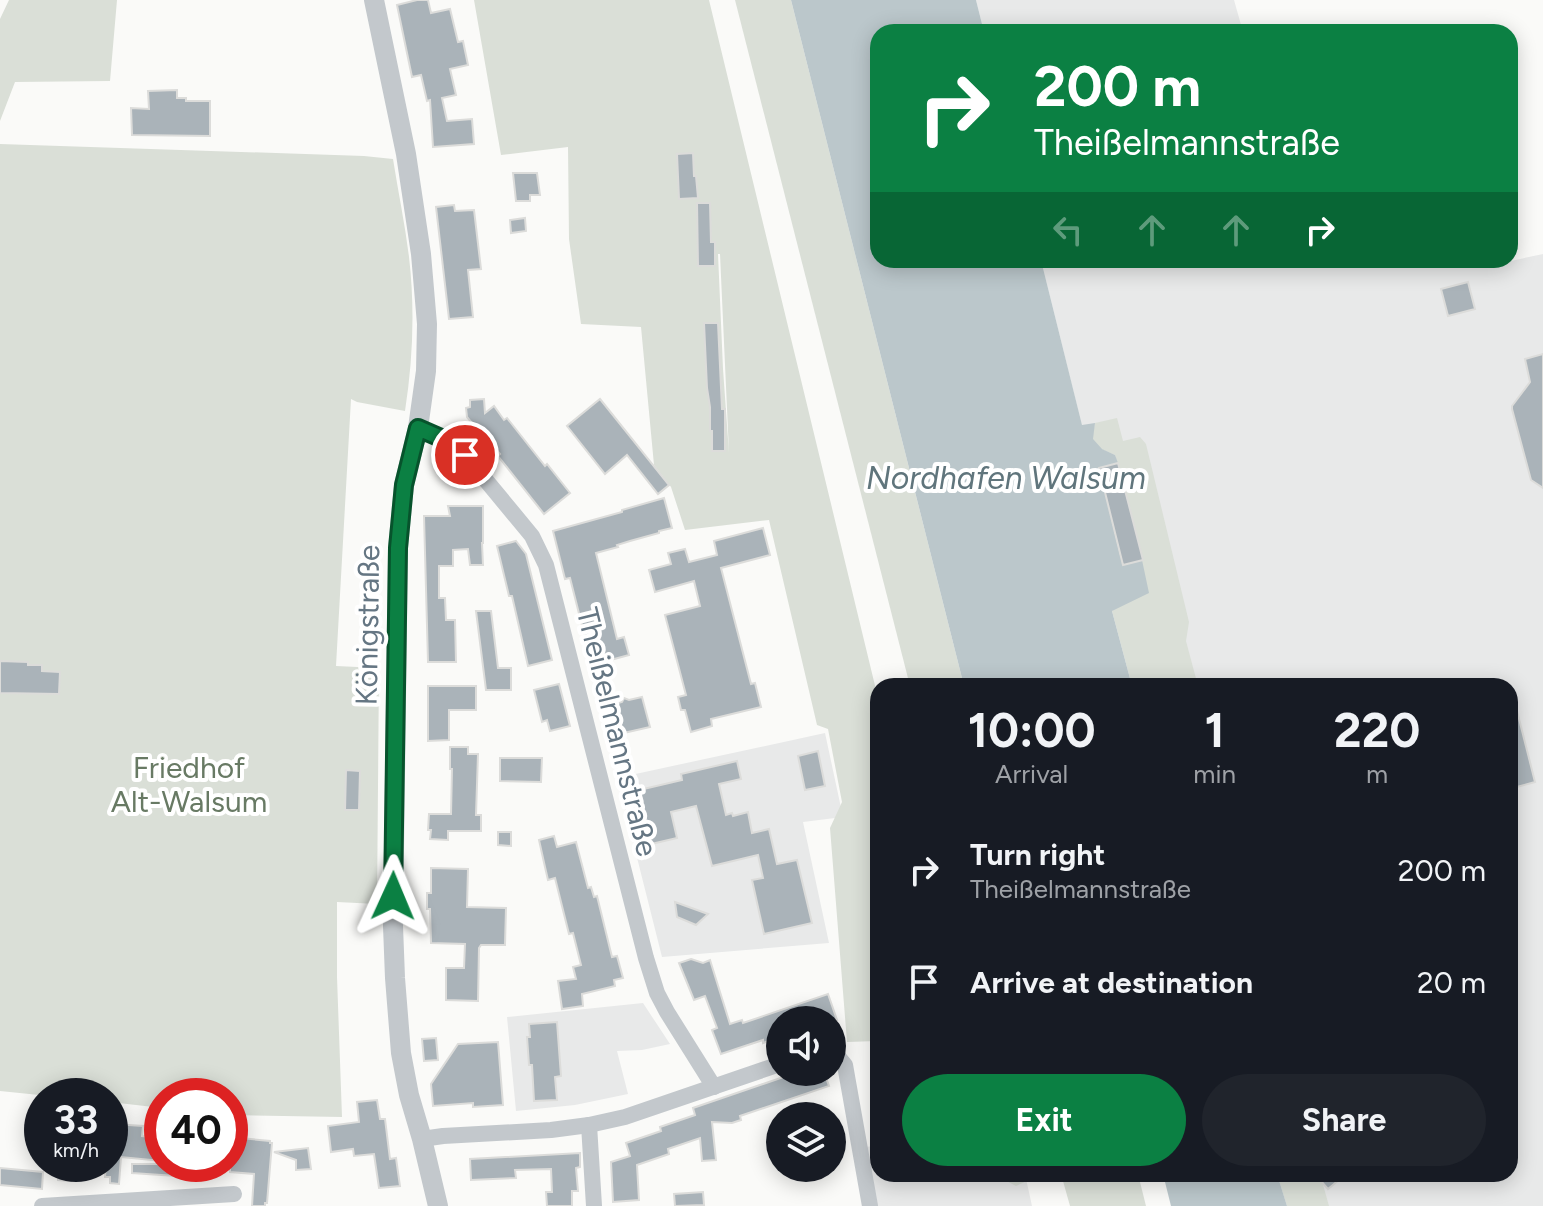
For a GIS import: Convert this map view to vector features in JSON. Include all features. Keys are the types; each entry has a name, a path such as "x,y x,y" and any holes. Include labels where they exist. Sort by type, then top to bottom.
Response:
{"street":[{"name":"Königstraße","path":"374,0 406,154 421,254 427,324 426,371 418,428 404,485 398,548 393,926 401,1053 438,1206"},
{"name":"Theißelmannstraße","path":"418,428 450,442 465,455 532,536 546,565 653,981 667,1012 714,1087"},
{"path":"422,1139 589,1125 625,1117 766,1069"},
{"path":"846,1071 870,1206"},
{"path":"589,1125 594,1206"},
{"path":"42,1206 203,1201 234,1194"}],"shaded area":[{"path":"976,0 1234,0 1241,24 982,24"},
{"path":"1543,254 1543,1206 1287,1206 1280,1182 1518,1182 1518,678 1133,678 1149,593 1120,556 1099,468 1118,462 1082,426 1043,268 1518,268 1518,259"},
{"path":"825,733 843,817 803,822 829,943 662,957 617,778"},
{"path":"643,1003 670,1044 617,1051 628,1094 575,1105 516,1111 507,1017"},
{"path":"870,1146 870,1182 1027,1182 1032,1206 872,1206 862,1147"}],"green space":[{"path":"9,0 117,0 110,81 15,82 0,121 0,19"},
{"path":"474,0 709,0 873,678 870,678 870,1041 847,1042 830,828 842,802 828,729 817,725 769,520 685,530 671,487 654,465 641,327 581,324 569,239 568,147 501,155","holes":["718,254 729,453 723,369"]},
{"path":"735,0 791,0 962,678 908,678"},
{"name":"Friedhof Alt-Walsum","path":"0,144 393,159 411,276 412,334 408,392 405,411 351,399 336,666 379,668 377,904 337,902 342,1117 248,1115 248,1078 144,1078 144,1106 128,1104 128,1078 24,1078 24,1093 0,1091"},
{"path":"1117,418 1123,441 1140,437 1146,444 1189,622 1186,641 1196,678 1130,678 1112,611 1143,559 1115,455 1101,449 1092,439 1095,423"},
{"path":"1063,1182 1140,1182 1146,1206 1070,1206"},
{"path":"1280,1182 1322,1182 1329,1206 1287,1206"}],"water":[{"name":"Nordhafen Walsum","path":"791,0 976,0 982,24 870,24 870,268 1043,268 1082,425 1095,423 1093,439 1102,449 1115,455 1118,463 1099,468 1120,555 1142,560 1149,593 1112,611 1130,678 962,678"},
{"path":"1165,1182 1280,1182 1287,1206 1171,1206"}],"building":[{"path":"428,0 431,13 450,9 458,42 463,41 468,65 450,69 456,95 442,98 447,121 472,119 474,144 433,147 430,100 427,101 421,75 412,77 397,5"},
{"path":"177,90 177,98 186,98 186,101 210,101 210,136 132,135 131,108 149,109 148,91"},
{"path":"693,153 698,198 679,199 677,154"},
{"path":"513,173 537,173 540,195 530,195 530,201 516,201"},
{"path":"697,203 710,203 715,266 698,266"},
{"path":"454,205 455,211 474,210 481,269 468,270 473,317 449,319 436,207"},
{"path":"525,218 526,231 511,233 510,220"},
{"path":"1468,282 1475,309 1448,316 1441,289"},
{"path":"704,323 718,323 725,451 712,451"},
{"path":"1543,354 1543,488 1531,480 1512,406 1530,382 1525,359"},
{"path":"484,399 485,413 494,406 504,420 507,418 570,493 544,514 498,456 500,454 467,417 466,408 470,407 470,400"},
{"path":"600,399 669,485 658,494 627,455 605,474 567,426"},
{"path":"1118,463 1143,560 1123,565 1099,468"},
{"path":"664,498 672,528 596,553 617,639 624,637 629,655 592,665 570,578 565,579 553,531"},
{"path":"448,506 483,506 483,565 470,565 468,549 453,550 453,566 439,566 439,598 445,598 446,620 455,620 456,662 428,662 424,516 450,516"},
{"path":"763,528 770,555 721,568 751,684 755,683 761,707 711,719 712,726 691,732 678,697 686,695 665,615 700,606 694,581 655,592 649,570 671,564 668,553 685,549 689,562 717,555 714,541"},
{"path":"516,541 526,554 552,660 528,666 497,546"},
{"path":"476,611 491,611 498,668 511,668 511,690 486,690"},
{"path":"0,661 28,662 28,665 42,665 42,671 60,672 59,694 0,693"},
{"path":"559,684 570,726 550,731 547,720 542,722 534,690"},
{"path":"428,686 476,686 476,710 449,710 449,740 428,741"},
{"path":"642,697 650,727 615,735 614,729 607,731 602,711 622,702 624,698"},
{"path":"1518,715 1535,782 1518,787"},
{"path":"450,747 468,747 468,754 478,754 476,815 481,815 481,831 448,831 448,840 430,839 429,814 451,814"},
{"path":"818,751 825,786 805,790 798,756"},
{"path":"500,758 542,758 541,782 500,781"},
{"path":"737,761 741,779 719,784 726,815 748,812 752,833 769,829 777,864 797,860 812,923 764,934 752,880 763,878 758,855 712,866 696,806 671,812 677,838 647,845 635,791 682,780 681,774"},
{"path":"346,770 360,771 359,810 345,810"},
{"path":"498,832 511,832 511,846 498,845"},
{"path":"554,836 557,847 576,842 588,888 591,887 594,897 597,896 612,957 617,956 623,978 614,980 615,986 582,994 583,1006 562,1009 558,981 576,979 573,967 581,965 573,933 569,934 555,878 548,880 539,840"},
{"path":"431,868 468,869 467,907 506,908 505,945 481,945 479,948 478,1001 446,1000 446,968 464,968 465,944 431,943 427,893 431,893"},
{"path":"675,902 708,914 696,925 677,917"},
{"path":"691,959 703,963 710,960 730,1024 766,1015 766,1042 763,1043 763,1040 721,1054 712,1030 717,1028 705,996 694,1000 679,963"},
{"path":"828,994 832,1006 793,1006"},
{"path":"557,1022 561,1076 555,1077 557,1100 534,1101 527,1037 530,1037 529,1024"},
{"path":"436,1038 438,1060 424,1061 422,1039"},
{"path":"498,1042 503,1105 473,1107 473,1103 433,1106 431,1084 458,1044"},
{"path":"766,1083 766,1086 829,1086 782,1102 766,1102 766,1107 740,1116 741,1120 732,1123 712,1122 716,1160 702,1161 700,1138 668,1149 669,1154 637,1165 639,1200 613,1202 611,1162 630,1156 626,1143 695,1115 693,1108"},
{"path":"377,1100 380,1119 385,1119 390,1159 396,1158 400,1186 379,1188 374,1154 354,1156 353,1149 331,1152 328,1126 359,1122 357,1102"},
{"path":"128,1125 143,1126 144,1159 128,1158"},
{"path":"248,1139 270,1141 265,1206 252,1206 254,1174 248,1174"},
{"path":"308,1148 311,1169 296,1170 296,1160 274,1152"},
{"path":"580,1153 580,1167 576,1168 578,1191 572,1191 572,1206 547,1206 546,1192 552,1192 551,1169 515,1170 516,1178 471,1180 470,1159"},
{"path":"132,1164 144,1164 144,1174 132,1173"},
{"path":"0,1168 24,1170 24,1182 42,1182 42,1189 0,1185"},
{"path":"1322,1182 1336,1182 1328,1189"},
{"path":"703,1192 704,1205 675,1206 674,1194"}],"route":[{"path":"393,896 398,548 404,485 418,428 450,442 465,455"}]}
